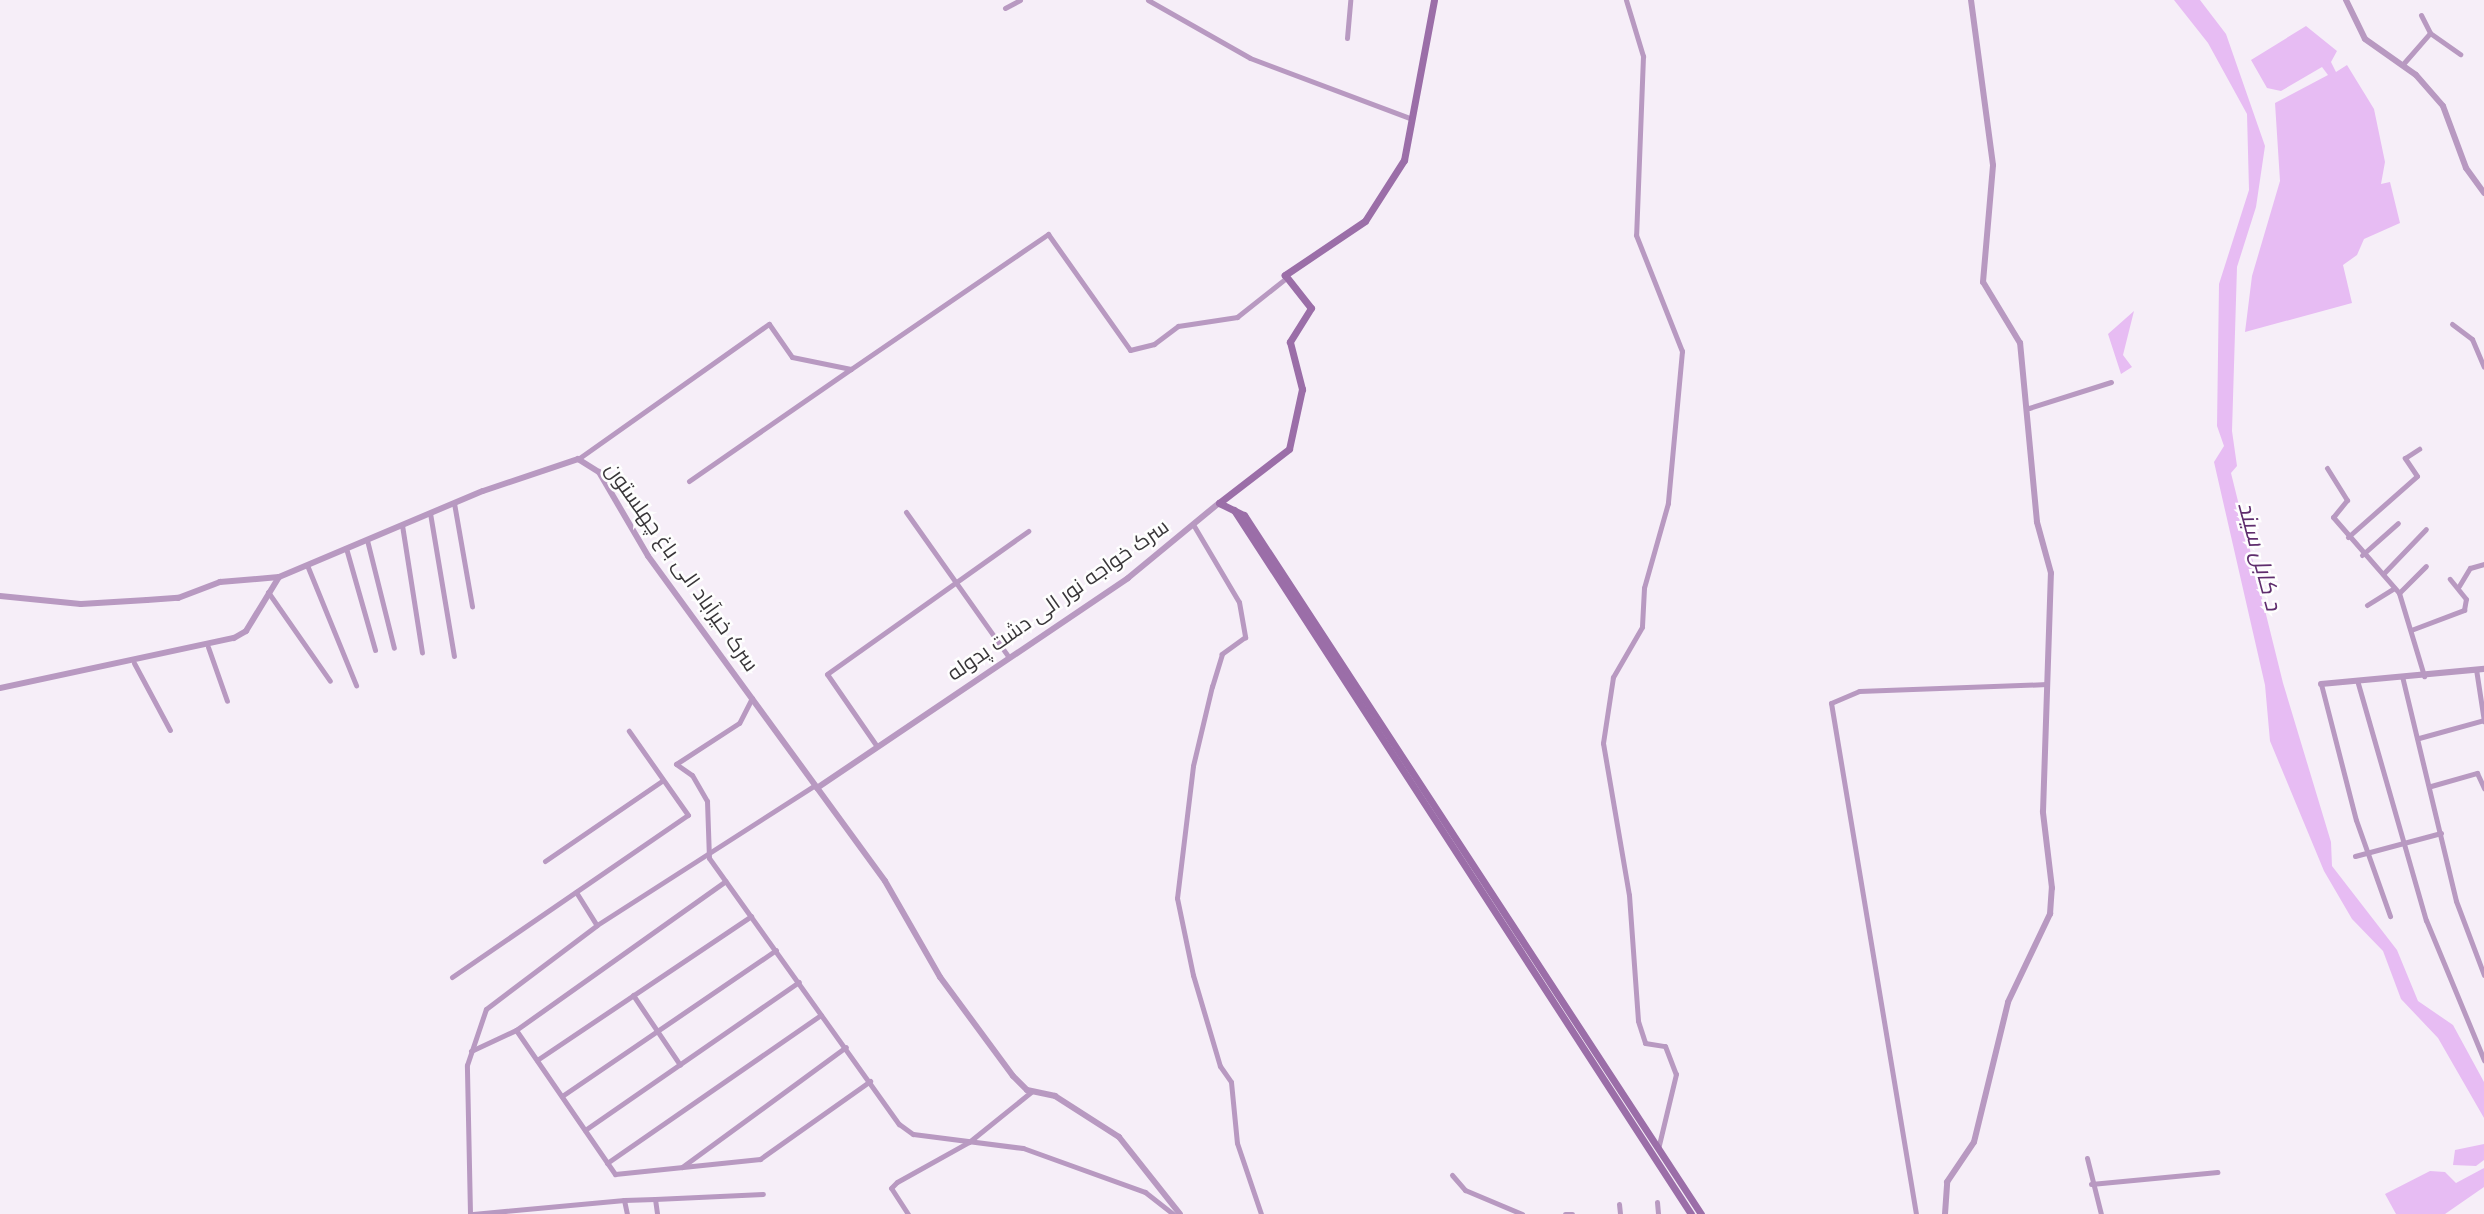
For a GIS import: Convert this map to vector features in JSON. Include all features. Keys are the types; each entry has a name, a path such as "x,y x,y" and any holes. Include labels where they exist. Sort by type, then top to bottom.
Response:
{"main road":[{"path":"1286,279 1315,250 1365,221 1404,160 1415,120 1433,0"},
{"name":"سرک خواجه نور الی دشت پدوله","path":"1219,503 1289,449 1303,389 1290,342 1311,307 1308,296 1286,279"},
{"path":"1219,503 1244,515 1701,1214"},
{"path":"1234,510 1691,1214"}],"street":[{"path":"1005,8 1020,0"},
{"path":"1148,0 1250,58 1415,120"},
{"path":"1347,38 1350,0"},
{"path":"1626,0 1643,56 1636,235 1682,351 1668,503 1644,588 1642,627 1613,677 1603,743 1629,895 1638,1021 1645,1043 1665,1046 1676,1074 1657,1150"},
{"path":"1945,1214 1947,1182 1978,1130 2008,1002 2050,914 2043,812 2047,684 2053,607 2037,522 2029,408 2020,343 1983,282 1993,165 1971,0"},
{"path":"2346,0 2365,39 2403,64 2443,106 2466,168 2484,193"},
{"path":"2421,15 2430,33 2460,54"},
{"path":"2403,64 2430,33"},
{"path":"689,481 1048,234 1130,350 1154,344 1178,327 1237,317 1286,279"},
{"path":"578,459 769,324 792,358 851,369"},
{"path":"2452,324 2481,355 2484,367"},
{"path":"2481,355 2484,346"},
{"path":"2029,408 2110,382"},
{"path":"2348,537 2417,476 2406,458 2419,449"},
{"name":"سرک خیرآباد الی باغ چهلستون","path":"279,577 454,503 578,459 599,472 648,556 884,881 940,976 1031,1092"},
{"path":"2327,468 2347,500 2333,517 2362,555 2399,593 2424,676"},
{"path":"454,503 472,606"},
{"name":"سرک خواجه نور الی دشت پدوله","path":"816,786 1194,526 1219,503"},
{"path":"906,512 1008,656"},
{"path":"430,513 454,656"},
{"path":"2362,555 2398,523"},
{"path":"402,525 422,652"},
{"path":"1194,526 1239,602 1245,637 1222,654 1212,686 1193,766 1177,898 1192,975 1220,1066 1231,1082 1237,1143 1261,1214"},
{"path":"2383,574 2426,528"},
{"path":"876,746 827,674 1028,531"},
{"path":"368,540 394,648"},
{"path":"346,548 375,650"},
{"path":"2459,586 2470,568 2484,564"},
{"path":"307,565 356,685"},
{"path":"2399,593 2426,566"},
{"path":"0,688 208,647 246,631 279,577"},
{"path":"0,596 81,604 178,598 220,582 279,577"},
{"path":"2411,630 2464,610 2459,586 2450,579"},
{"path":"2368,605 2394,588"},
{"path":"268,592 330,681"},
{"path":"208,647 227,701"},
{"path":"134,663 170,730"},
{"path":"2390,916 2368,852 2321,684 2480,669 2484,720 2419,738"},
{"path":"2402,676 2431,786 2456,901 2484,975"},
{"path":"2357,680 2403,843 2441,964 2484,1060"},
{"path":"1916,1214 1831,702 1859,691 2047,684"},
{"path":"752,697 740,723 676,764 692,775 707,801 704,822 712,848 709,858 899,1124 913,1134 1060,1160 1145,1192 1173,1214"},
{"path":"452,977 688,815 629,731"},
{"path":"2431,786 2477,773 2484,788"},
{"path":"545,862 662,780"},
{"path":"763,1194 624,1200 472,1214 471,1051 486,1009 597,925 712,848 816,786"},
{"path":"2355,856 2441,833"},
{"path":"471,1051 516,1030 726,881"},
{"path":"576,892 597,925"},
{"path":"537,1060 751,916"},
{"path":"562,1096 776,950"},
{"path":"585,1130 799,982"},
{"path":"633,995 680,1065"},
{"path":"607,1163 821,1015"},
{"path":"516,1030 615,1174 760,1159 870,1081"},
{"path":"682,1167 846,1048"},
{"path":"908,1214 891,1188 969,1142 1031,1092 1055,1096 1119,1137 1180,1214"},
{"path":"2087,1158 2091,1184 2101,1214"},
{"path":"2091,1184 2217,1172"},
{"path":"1452,1175 1465,1190 1506,1212 1522,1214"},
{"path":"655,1199 657,1214"},
{"path":"624,1200 627,1214"},
{"path":"1657,1202 1658,1214"},
{"path":"1619,1204 1620,1214"},
{"path":"1565,1214 1572,1214"}],"shaded area":[{"path":"2174,0 2200,0 2226,34 2265,146 2256,207 2237,267 2232,431 2237,466 2231,473 2283,683 2331,842 2332,866 2397,950 2418,1001 2453,1025 2484,1082 2484,1118 2438,1038 2401,999 2383,951 2352,919 2324,871 2270,741 2265,685 2214,462 2224,446 2217,426 2219,284 2249,190 2247,114 2208,43"},
{"path":"2306,26 2337,51 2331,62 2336,72 2347,65 2374,109 2385,162 2381,184 2390,182 2400,223 2364,239 2357,255 2343,265 2352,303 2245,332 2252,276 2280,181 2275,103 2328,75 2322,67 2281,91 2267,88 2251,60"},
{"path":"2134,311 2123,355 2132,367 2121,374 2108,334"},
{"path":"2484,1144 2484,1160 2476,1166 2453,1165 2455,1150"},
{"path":"2484,1168 2484,1187 2445,1214 2396,1214 2385,1194 2430,1171 2445,1172 2456,1183"}],"water label":[{"name":"د کابل سيند","path":"2260,556"}]}
